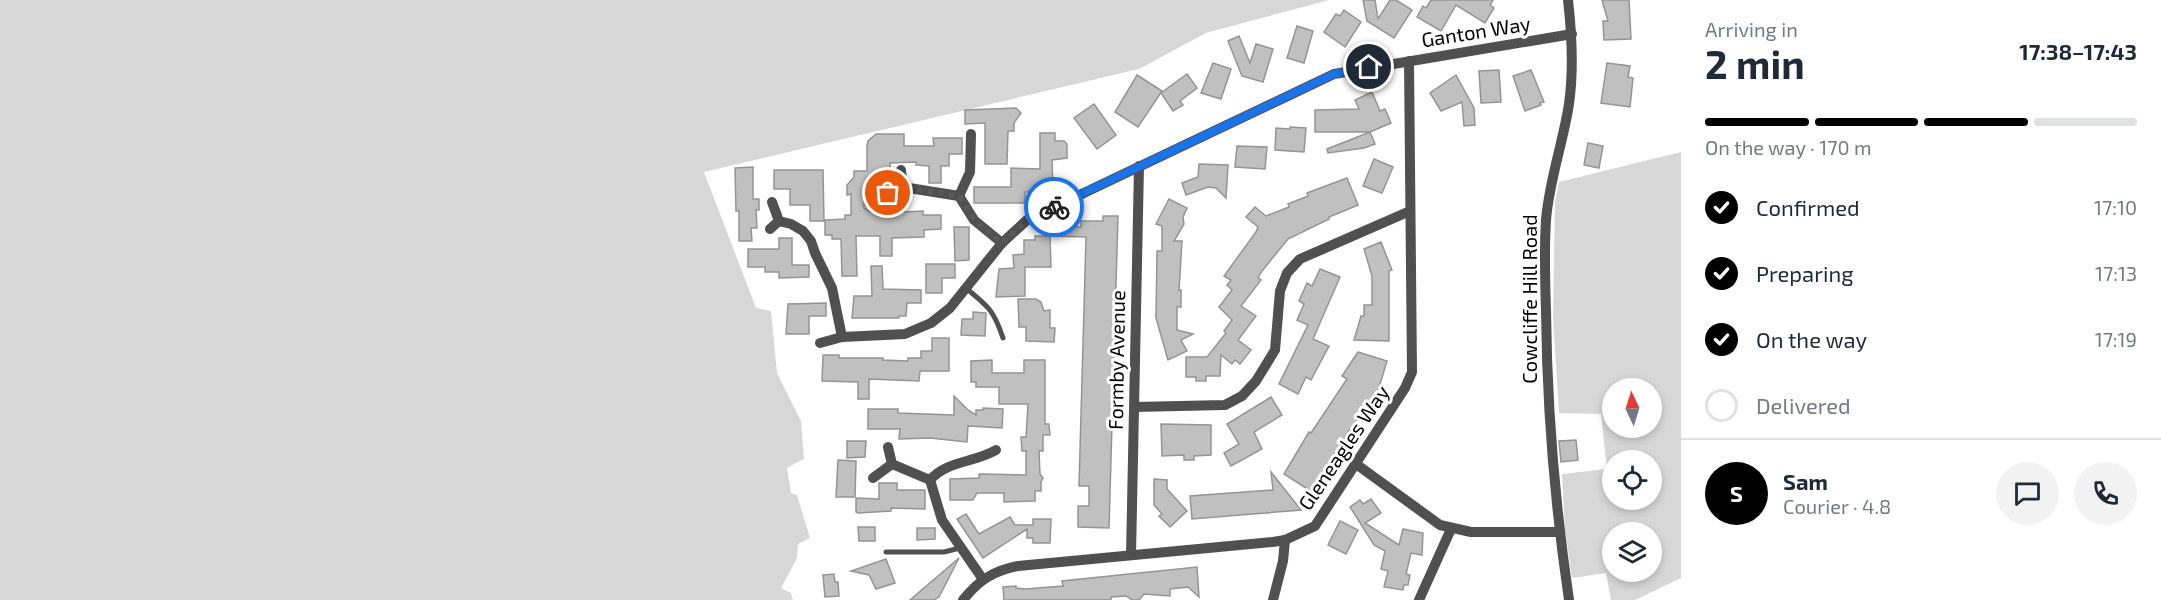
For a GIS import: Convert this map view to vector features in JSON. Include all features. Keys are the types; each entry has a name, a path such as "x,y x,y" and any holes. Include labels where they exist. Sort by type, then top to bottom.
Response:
{"street":[{"name":"Cowcliffe Hill Road","path":"1568,0 1573,57 1570,95 1546,219 1545,252 1546,361 1559,532 1569,600"},
{"name":"Ganton Way","path":"820,343 842,337 905,334 919,330 941,317 967,289 1002,243 1028,220 1334,74 1572,34"},
{"name":"Gleneagles Way","path":"963,600 982,578 1000,569 1285,540 1315,526 1405,388 1412,372 1409,61"},
{"path":"959,196 970,172 971,134"},
{"name":"Formby Avenue","path":"1131,555 1139,166"},
{"path":"901,170 902,182 909,188"},
{"path":"870,204 896,189 909,188 959,196 974,220 1002,243"},
{"path":"772,202 779,221"},
{"path":"1134,407 1225,405 1242,396 1256,381 1275,350 1280,291 1287,273 1300,259 1320,248 1410,211"},
{"path":"770,229 779,221"},
{"path":"779,221 791,224 803,231 811,240 832,288 842,337"},
{"path":"888,447 892,464"},
{"path":"930,480 939,470 975,460 996,450"},
{"path":"873,478 892,464"},
{"path":"892,464 930,480"},
{"path":"1356,464 1440,525 1451,529 1471,532 1559,532"},
{"path":"930,480 942,520 982,578"},
{"path":"1419,600 1451,529"},
{"path":"1273,600 1283,561 1285,540"}],"lane":[{"path":"967,289 987,305 995,316 1003,338"},
{"path":"886,552 944,552 960,548"}],"shaded area":[{"path":"0,0 1329,0 1206,33 1139,69 704,172 756,308 771,311 777,373 801,421 804,459 787,468 791,493 797,495 810,538 798,544 797,558 781,588 791,593 793,600 0,600"},
{"path":"1681,152 1681,578 1635,600 1611,600 1608,582 1662,582 1662,522 1602,522 1602,574 1572,578 1565,529 1562,474 1602,470 1602,510 1662,510 1662,450 1605,450 1604,438 1662,438 1662,378 1602,378 1602,423 1601,414 1559,413 1553,318 1555,201 1559,182"}],"building":[{"path":"1363,0 1375,0 1378,19 1390,0 1396,0 1412,10 1394,38 1367,21"},
{"path":"1431,0 1493,0 1490,5 1494,8 1485,23 1456,5 1441,31 1417,17 1423,6 1426,8"},
{"path":"1602,0 1629,0 1631,39 1604,40 1603,21 1608,21"},
{"path":"1344,10 1361,22 1345,47 1324,32 1336,14 1340,16"},
{"path":"1297,26 1313,31 1304,63 1287,58"},
{"path":"1239,36 1250,63 1256,44 1273,49 1263,82 1242,76 1228,41"},
{"path":"1213,63 1231,69 1221,99 1201,93"},
{"path":"1607,63 1630,66 1628,77 1633,78 1630,107 1601,103"},
{"path":"1499,70 1501,102 1481,103 1479,71"},
{"path":"1531,70 1544,102 1525,111 1513,76"},
{"path":"1187,74 1197,88 1180,101 1183,105 1173,111 1161,93"},
{"path":"1137,75 1162,91 1138,127 1115,112"},
{"path":"1456,75 1474,108 1475,125 1464,126 1462,102 1441,111 1430,93"},
{"path":"1372,92 1380,111 1385,109 1391,123 1370,132 1315,132 1315,110 1359,109 1355,100"},
{"path":"1094,104 1116,135 1097,149 1074,118"},
{"path":"1016,108 1021,113 1014,123 1014,131 1008,131 1007,164 985,164 985,123 965,124 965,110"},
{"path":"1290,127 1306,128 1304,152 1275,150 1276,128 1290,129"},
{"path":"1370,132 1375,144 1364,148 1328,153 1327,149"},
{"path":"1040,133 1055,133 1055,141 1064,141 1067,144 1067,158 1052,160 1053,188 1038,188 1038,192 1025,192 1025,203 974,203 974,187 1011,187 1011,168 1040,169"},
{"path":"876,134 904,134 904,146 934,146 933,138 962,138 962,154 949,154 949,166 941,166 941,183 929,183 929,166 916,165 916,162 890,163 890,176 878,177 878,191 864,200 864,208 869,211 878,208 878,211 923,211 923,215 941,215 941,229 924,230 924,237 892,238 892,256 880,256 880,236 856,236 857,276 842,276 841,239 832,239 832,235 825,235 825,220 845,219 845,215 851,215 851,194 847,195 847,185 854,177 854,171 867,171 868,141"},
{"path":"1588,143 1603,146 1599,168 1584,165"},
{"path":"1237,146 1267,147 1265,169 1235,167"},
{"path":"1374,159 1393,167 1382,193 1363,186"},
{"path":"1199,164 1228,165 1226,198 1216,188 1208,187 1186,195 1182,183 1198,177"},
{"path":"753,167 753,199 759,199 759,210 756,210 757,228 751,228 752,241 739,241 735,168"},
{"path":"774,170 823,170 824,221 810,221 810,205 790,205 790,189 774,189"},
{"path":"1347,178 1358,205 1329,217 1288,239 1262,271 1258,278 1261,280 1241,306 1256,316 1238,340 1251,350 1240,364 1235,360 1232,364 1221,355 1220,376 1206,376 1206,381 1196,381 1196,377 1186,377 1186,357 1207,357 1226,333 1224,331 1232,320 1219,307 1232,290 1227,285 1231,280 1224,276 1258,227 1246,217 1255,207 1266,216 1289,207 1288,204 1308,196 1307,193"},
{"path":"1169,199 1187,208 1183,217 1184,224 1174,241 1182,241 1179,290 1181,290 1181,307 1177,307 1177,330 1193,334 1181,340 1187,351 1168,360 1156,318 1157,251 1162,251 1162,226 1156,224"},
{"path":"1103,216 1118,216 1109,528 1078,527 1078,506 1089,506 1089,486 1079,486 1086,237 1051,236 1052,226 1081,227 1081,221 1103,221"},
{"path":"954,227 969,227 969,260 955,261"},
{"path":"1035,236 1050,236 1051,267 1025,267 1025,296 996,297 999,269 1014,268 1013,255 1024,254 1024,240 1035,240"},
{"path":"779,238 792,238 792,265 809,265 809,277 779,278 779,272 765,272 765,267 748,267 748,249 779,249"},
{"path":"1381,242 1392,270 1389,271 1389,341 1354,340 1361,316 1364,316 1364,305 1372,305 1372,276 1364,249"},
{"path":"926,264 955,264 955,278 942,278 942,293 926,293"},
{"path":"871,266 882,266 883,289 921,290 921,303 907,303 906,316 899,316 899,318 852,318 854,296 872,296"},
{"path":"1320,269 1340,277 1313,339 1329,346 1311,380 1306,377 1298,394 1279,384 1308,325 1297,320 1304,304 1299,301 1307,283 1312,286"},
{"path":"1018,299 1036,299 1041,302 1044,311 1050,310 1050,328 1055,328 1054,342 1026,341 1026,327 1019,327"},
{"path":"826,303 826,316 809,316 809,334 786,334 788,304"},
{"path":"973,312 986,313 985,336 961,335 962,319 973,319"},
{"path":"932,338 949,338 949,371 920,371 919,381 869,379 869,399 858,399 858,382 822,381 823,355 839,355 839,358 883,358 883,360 908,361 908,358 921,358 921,351 932,351"},
{"path":"1358,352 1387,361 1378,391 1346,435 1312,492 1284,474 1309,432 1311,433 1347,379 1342,376"},
{"path":"992,360 992,373 1024,373 1024,360 1045,360 1045,424 1049,424 1050,435 1043,435 1043,451 1039,451 1040,474 1043,478 1041,491 1035,491 1035,501 1004,502 1004,493 977,493 973,500 950,500 950,479 979,478 979,474 1026,475 1026,451 1022,451 1021,437 1026,437 1028,404 999,404 999,387 976,387 976,382 971,382 971,361"},
{"path":"954,396 976,415 976,410 983,410 983,408 1003,409 1002,428 968,426 967,442 930,438 899,439 900,429 868,429 868,409 898,409 898,413 954,415"},
{"path":"1271,397 1282,415 1254,432 1262,449 1231,466 1224,453 1239,444 1227,424"},
{"path":"1161,424 1211,425 1211,455 1194,456 1194,460 1184,460 1184,455 1162,456"},
{"path":"1576,440 1578,460 1561,462 1559,441"},
{"path":"847,441 866,441 865,457 847,458"},
{"path":"838,460 856,461 855,497 836,497"},
{"path":"1271,472 1301,510 1192,519 1190,496 1273,490"},
{"path":"1154,479 1167,480 1167,489 1187,511 1170,527 1159,516 1162,514 1154,505"},
{"path":"879,483 897,483 897,490 925,490 925,509 891,508 891,511 856,512 856,498 879,499"},
{"path":"1371,499 1381,513 1365,523 1399,545 1403,529 1423,533 1422,555 1411,553 1406,574 1410,575 1408,585 1404,585 1403,590 1384,587 1388,571 1381,569 1385,551 1374,545 1350,507 1360,500 1363,504"},
{"path":"966,514 979,534 1010,517 1015,525 1033,525 1033,519 1051,519 1050,543 1033,543 1033,538 1027,538 1027,529 983,558 957,519"},
{"path":"1340,521 1358,530 1346,554 1328,545"},
{"path":"858,527 875,527 875,541 859,541"},
{"path":"917,528 935,528 935,539 917,540"},
{"path":"959,558 939,597 934,600 910,600"},
{"path":"886,559 895,583 876,589 869,575 851,571"},
{"path":"1197,567 1199,597 1188,587 1170,589 1170,596 1144,594 1139,600 1132,600 1126,596 1111,597 1111,600 1004,600 1003,587 1016,586 1016,588 1025,589 1063,586 1062,581"},
{"path":"834,574 835,582 838,582 839,596 825,597 823,575"}],"way so far":[{"path":"888,193 896,189 909,188 959,196 974,220 1002,243 1028,220 1054,207"}],"route":[{"path":"1054,207 1334,74 1369,67"}]}
